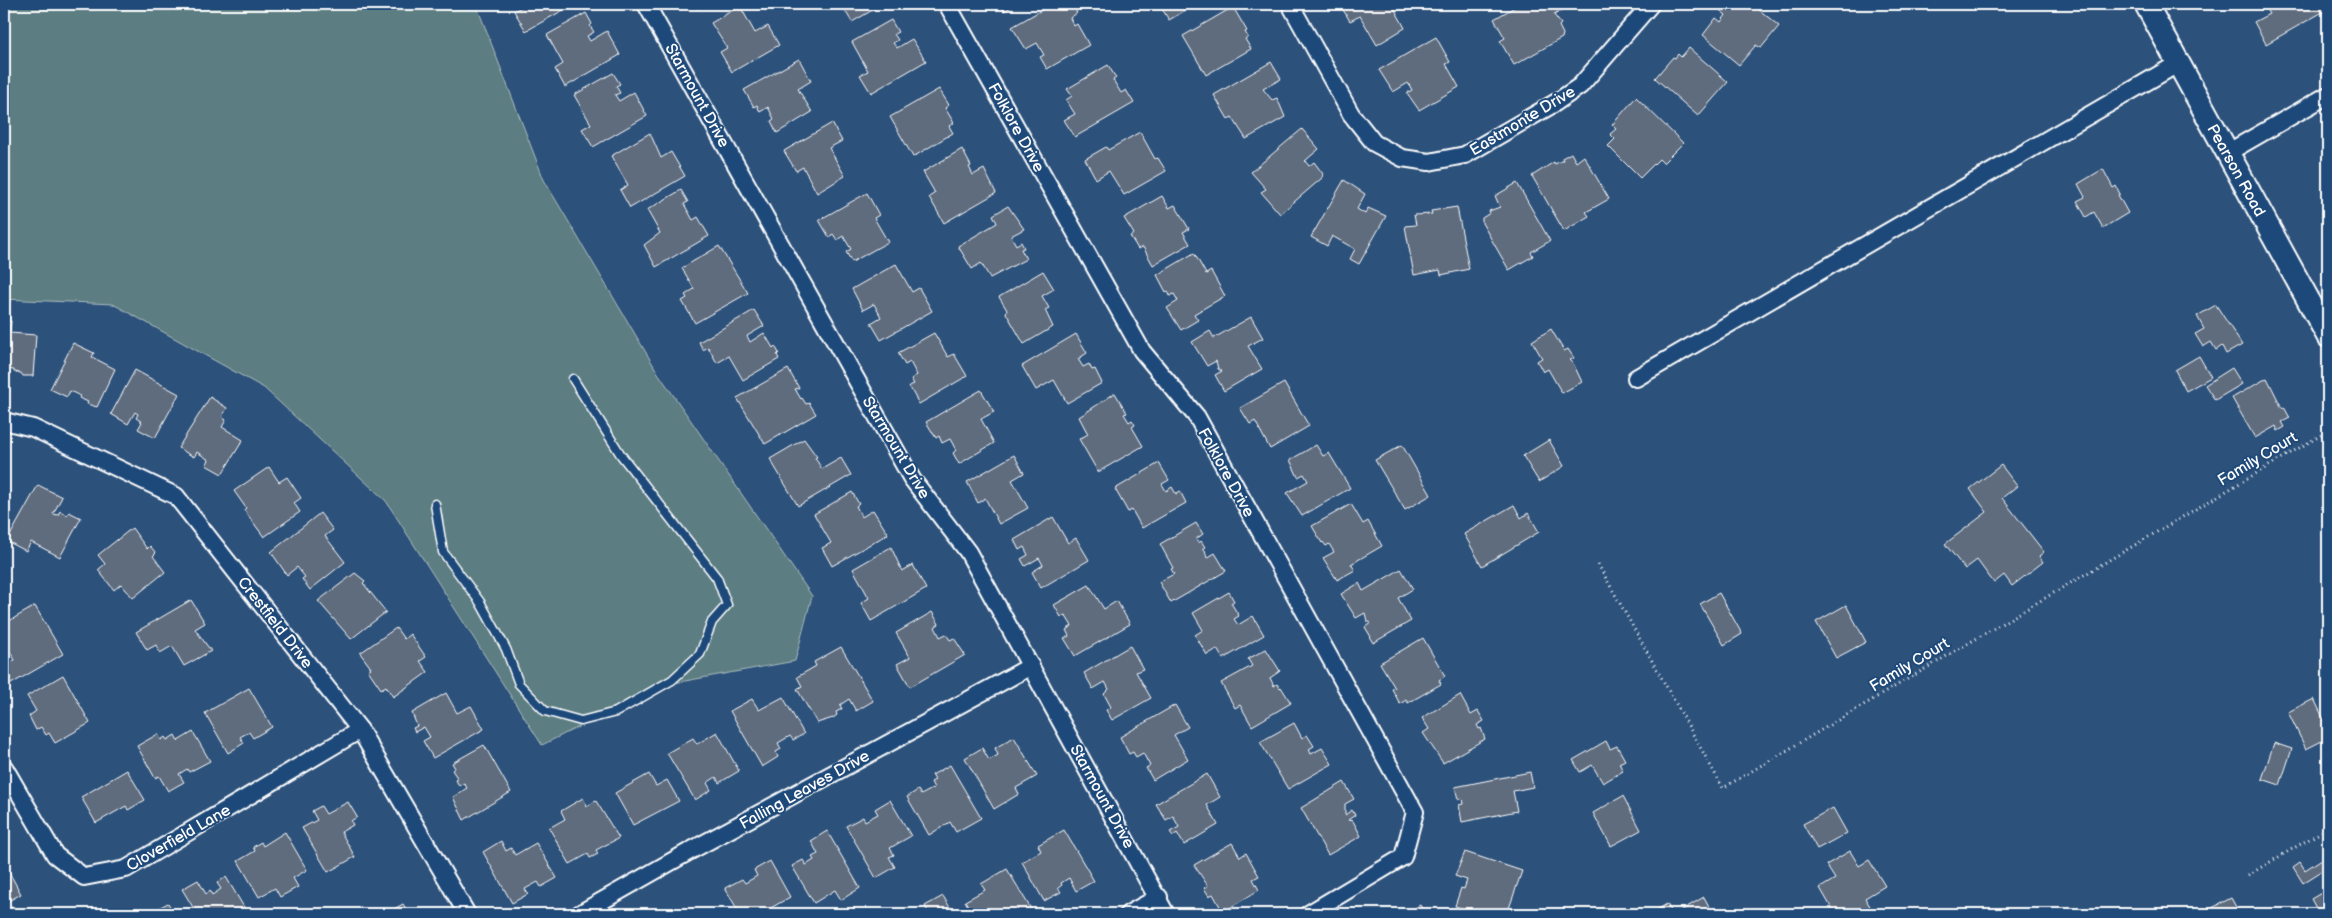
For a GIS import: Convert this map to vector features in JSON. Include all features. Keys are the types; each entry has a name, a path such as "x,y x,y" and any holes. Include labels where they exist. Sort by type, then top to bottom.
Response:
{"street":[{"name":"Starmount Drive","path":"646,4 912,479 968,552 1159,898 1166,914"},
{"name":"Folklore Drive","path":"948,4 1142,351 1197,417 1415,812 1403,857 1308,914"},
{"name":"Eastmonte Drive","path":"1290,4 1351,114 1374,143 1402,158 1430,162 1465,155 1555,103 1580,86 1644,6"},
{"name":"Pearson Road","path":"2146,4 2328,336"},
{"path":"1636,378 2179,63"},
{"path":"2226,152 2328,95"},
{"name":"Crestfield Drive","path":"4,421 33,428 176,496 360,730 467,914"},
{"name":"Falling Leaves Drive","path":"579,914 1031,666"},
{"name":"Cloverfield Lane","path":"4,767 55,855 84,876 126,869 360,730"},
{"path":"1128,914 1159,898"}],"lane":[{"path":"435,504 443,552 480,602 506,648 519,684 545,712 581,721 616,712 672,680 700,654 712,622 727,605 717,578 621,455 573,379"}],"path":[{"name":"Family Court","path":"1598,564 1723,788 2328,431"},
{"path":"2248,875 2328,828"}],"green space":[{"path":"4,4 476,4 544,180 658,373 812,596 795,661 663,685 542,745 386,501 264,388 113,304 4,299"}],"building":[{"path":"526,4 574,4 526,31 514,11"},
{"path":"694,4 707,4 697,9"},
{"path":"841,4 883,4 852,22"},
{"path":"1000,4 1017,4 1004,11"},
{"path":"1052,4 1072,4 1077,13 1070,18 1074,26 1077,24 1089,45 1047,69 1040,57 1044,55 1037,43 1026,49 1012,27"},
{"path":"1159,4 1196,4 1169,20"},
{"path":"1402,4 1394,8 1405,28 1377,45 1360,16 1350,21 1340,5"},
{"path":"1520,4 1561,4 1564,9 1554,15 1561,24 1559,26 1563,34 1562,38 1514,65 1500,41 1505,38 1494,19"},
{"path":"1712,4 1752,4 1779,26 1761,48 1756,45 1739,65 1703,35 1716,18 1721,22 1726,15"},
{"path":"2263,4 2328,4 2328,9 2266,44 2254,22 2269,14"},
{"path":"740,6 755,33 768,26 779,45 732,72 720,52 727,48 711,23"},
{"path":"1233,7 1247,31 1245,32 1248,37 1245,39 1251,49 1206,75 1183,36"},
{"path":"586,13 594,32 587,36 590,41 607,31 620,55 565,87 555,69 563,64 547,35"},
{"path":"891,20 898,32 894,34 898,40 893,43 897,48 912,39 926,61 871,93 860,75 868,71 852,42"},
{"path":"1436,37 1450,62 1446,64 1459,87 1419,110 1407,93 1412,90 1408,83 1393,92 1379,70"},
{"path":"1689,48 1728,82 1698,116 1655,78 1673,57 1675,58 1678,54 1681,57"},
{"path":"799,59 811,81 798,89 812,112 777,133 771,121 774,119 768,107 760,112 757,105 754,107 744,90"},
{"path":"1271,62 1281,79 1263,89 1272,100 1277,98 1285,117 1246,139 1232,117 1228,119 1214,95"},
{"path":"1108,65 1116,78 1113,80 1121,93 1126,90 1134,103 1075,137 1064,120 1075,114 1066,100 1072,96 1067,89"},
{"path":"613,73 620,84 616,86 620,93 615,95 619,101 634,92 647,116 593,147 582,129 591,124 574,95"},
{"path":"939,89 949,105 945,108 954,123 949,126 953,133 913,157 890,117"},
{"path":"1636,97 1683,143 1663,163 1659,159 1640,178 1608,146 1615,139 1610,134 1616,129 1612,125"},
{"path":"832,123 842,141 829,148 845,176 817,193 803,167 796,171 784,151"},
{"path":"1302,129 1319,149 1305,161 1309,166 1314,162 1323,174 1322,178 1280,214 1261,192 1266,189 1251,172"},
{"path":"1140,132 1155,159 1158,158 1166,171 1124,195 1109,171 1096,179 1085,159 1106,147 1108,150"},
{"path":"650,133 661,158 671,152 685,176 630,208 620,190 628,185 611,156"},
{"path":"962,149 971,166 969,167 973,175 984,169 996,193 944,223 929,197 935,193 923,172"},
{"path":"1571,153 1576,162 1584,156 1609,199 1586,212 1589,216 1564,231 1532,176 1554,162 1555,164 1563,160 1562,158"},
{"path":"2103,169 2113,188 2116,186 2120,194 2118,195 2128,213 2103,228 2094,212 2086,217 2077,201 2085,197 2078,184"},
{"path":"1344,180 1365,194 1357,209 1365,214 1368,208 1386,216 1359,264 1350,259 1355,249 1332,236 1327,246 1311,237"},
{"path":"1517,183 1550,241 1531,252 1533,256 1509,270 1482,223 1482,218 1490,213 1489,211 1500,207 1495,196"},
{"path":"681,190 688,202 684,204 693,220 698,217 709,236 656,267 644,245 660,233 647,210"},
{"path":"867,193 879,215 874,218 888,242 852,262 846,252 851,249 843,236 837,240 833,234 829,237 819,220"},
{"path":"1162,196 1169,208 1175,205 1189,229 1183,232 1190,244 1153,265 1143,247 1138,249 1130,236 1134,234 1124,218"},
{"path":"1008,206 1024,229 1011,236 1016,245 1021,242 1024,248 1021,249 1026,259 990,278 981,263 972,269 958,246 997,223 993,215"},
{"path":"1457,207 1469,269 1441,275 1440,270 1414,275 1405,226 1416,225 1414,215 1432,214 1431,211"},
{"path":"719,246 748,293 695,323 682,301 687,298 685,295 694,289 682,268"},
{"path":"1194,253 1206,274 1211,271 1225,296 1194,314 1198,320 1181,330 1167,308 1178,301 1174,294 1170,296 1168,291 1166,292 1157,275"},
{"path":"896,264 912,292 919,288 932,311 881,340 871,323 881,317 874,304 863,310 852,289"},
{"path":"1043,271 1054,289 1042,296 1049,308 1045,310 1053,327 1024,344 999,297"},
{"path":"2216,305 2242,345 2226,354 2222,346 2216,350 2211,342 2203,347 2195,334 2204,329 2197,316"},
{"path":"754,310 764,326 747,336 750,342 764,333 773,348 775,346 779,353 777,355 779,359 743,380 729,356 717,363 708,347 703,350 699,342"},
{"path":"4,314 9,314 9,321 11,321 10,333 36,335 33,376 23,376 21,373 14,372 14,370 6,369 4,374"},
{"path":"1251,317 1263,338 1248,346 1262,369 1224,391 1215,375 1222,371 1218,369 1216,361 1207,366 1192,342 1210,331 1214,338"},
{"path":"1551,329 1564,351 1568,349 1574,358 1570,360 1582,382 1562,393 1548,369 1543,372 1537,361 1542,358 1532,341"},
{"path":"934,333 948,357 954,354 967,376 919,404 909,386 914,384 911,379 917,375 910,362 905,365 898,353"},
{"path":"1076,334 1087,353 1078,359 1083,367 1089,364 1092,370 1095,369 1102,383 1067,403 1054,380 1036,390 1022,366"},
{"path":"73,343 94,353 92,357 115,369 97,407 87,404 88,402 70,391 67,397 50,389"},
{"path":"2199,356 2211,377 2186,391 2175,370"},
{"path":"2232,368 2242,384 2215,400 2205,385"},
{"path":"788,369 799,388 795,389 801,399 806,404 809,403 816,414 765,444 737,398"},
{"path":"135,370 179,394 155,438 138,429 142,422 136,418 138,414 135,412 128,424 111,414"},
{"path":"2267,378 2282,408 2284,407 2290,418 2282,422 2285,427 2278,431 2276,426 2255,438 2232,398"},
{"path":"1284,383 1309,426 1270,449 1255,421 1250,424 1240,408"},
{"path":"981,390 994,412 981,419 994,443 959,464 953,453 956,450 950,439 942,443 939,436 936,438 926,422"},
{"path":"1115,393 1127,413 1124,414 1129,422 1132,420 1135,425 1132,427 1143,446 1098,472 1079,439 1088,434 1079,417"},
{"path":"210,397 227,408 222,417 226,420 222,427 243,440 222,474 206,465 209,460 197,452 194,457 178,448"},
{"path":"804,439 817,457 815,458 822,469 841,458 851,475 798,506 770,459"},
{"path":"1549,440 1564,466 1539,482 1523,456"},
{"path":"1316,445 1323,456 1329,453 1350,488 1302,516 1287,493 1308,481 1304,474 1298,477 1290,460"},
{"path":"1402,445 1431,495 1405,510 1375,460"},
{"path":"1014,455 1024,473 1012,480 1028,508 999,524 985,498 978,503 967,482"},
{"path":"1159,463 1169,480 1162,484 1166,491 1172,487 1176,494 1180,491 1186,503 1142,528 1132,510 1128,512 1115,489"},
{"path":"2001,465 2017,486 2002,498 2044,552 2039,556 2043,562 2012,586 2004,575 1994,583 1977,560 1965,569 1945,544 1987,512 1970,489"},
{"path":"269,467 279,482 287,477 301,498 294,503 300,512 264,537 244,510 246,508 234,491"},
{"path":"38,485 62,497 53,514 58,515 60,511 67,515 69,512 81,518 60,557 31,542 26,551 7,541"},
{"path":"852,492 859,504 856,506 862,517 873,510 888,534 832,566 822,548 831,543 814,514"},
{"path":"1351,504 1363,524 1368,521 1382,546 1351,564 1355,570 1337,580 1323,558 1334,552 1329,544 1326,546 1322,543 1312,526"},
{"path":"1514,505 1521,518 1528,513 1539,532 1482,566 1464,534"},
{"path":"320,513 333,530 325,536 345,562 310,590 302,579 305,577 297,567 287,575 271,552"},
{"path":"1053,517 1068,543 1076,538 1089,560 1041,588 1032,572 1043,565 1039,558 1025,566 1021,559 1028,555 1024,547 1019,550 1014,540"},
{"path":"1196,523 1203,534 1196,539 1199,543 1201,541 1205,547 1202,549 1205,550 1207,558 1215,553 1226,571 1171,603 1159,582 1174,574 1171,569 1173,568 1160,544"},
{"path":"132,528 147,549 150,546 156,553 153,556 165,572 133,598 121,584 114,590 98,570 105,564 98,555"},
{"path":"891,547 902,571 913,565 926,589 871,621 861,603 869,598 853,569"},
{"path":"1401,569 1413,589 1398,598 1411,621 1373,643 1365,627 1371,623 1367,621 1365,613 1356,618 1341,594 1359,583 1363,591"},
{"path":"355,573 365,581 363,583 386,612 351,639 318,601"},
{"path":"1089,585 1104,609 1117,601 1130,624 1075,656 1064,638 1069,636 1066,630 1072,626 1065,615 1061,617 1054,605"},
{"path":"1229,592 1234,601 1231,603 1239,616 1234,619 1238,625 1253,616 1264,635 1223,659 1217,649 1207,655 1195,635 1203,630 1193,613"},
{"path":"1719,593 1742,634 1724,645 1700,604"},
{"path":"191,600 205,623 195,629 211,651 184,666 172,646 160,653 156,645 147,650 136,632"},
{"path":"1846,605 1866,642 1836,658 1816,622"},
{"path":"35,606 63,654 11,684 4,672 4,666 15,660 7,646 4,648 4,624"},
{"path":"932,612 939,624 935,627 940,637 946,634 950,640 954,638 965,655 910,687 897,664 910,657 896,633"},
{"path":"396,628 404,639 410,634 426,657 420,661 428,672 393,697 386,686 381,689 368,670 371,668 360,653"},
{"path":"1423,638 1445,676 1439,680 1441,684 1408,703 1406,700 1400,704 1392,689 1395,688 1380,663"},
{"path":"1130,646 1143,669 1136,672 1151,698 1112,720 1106,710 1111,707 1104,694 1109,689 1105,682 1093,689 1084,673"},
{"path":"841,647 873,701 856,711 849,699 840,705 842,709 836,712 837,715 833,718 817,723 797,689 802,686 797,677 816,666 814,662"},
{"path":"1266,649 1280,671 1270,678 1274,686 1277,684 1281,687 1291,703 1252,726 1240,705 1235,708 1221,683 1252,666 1248,659"},
{"path":"63,675 90,723 55,743 49,733 46,735 41,727 36,730 29,716 36,711 27,696"},
{"path":"249,688 272,727 253,738 249,732 240,737 244,743 228,753 205,713"},
{"path":"446,693 457,713 471,706 484,729 433,758 423,741 430,737 424,727 415,732 413,728 417,726 412,713"},
{"path":"1460,695 1471,715 1478,711 1484,721 1477,725 1479,729 1481,728 1485,739 1443,763 1423,733 1429,729 1422,718"},
{"path":"783,697 804,734 793,740 790,736 778,743 781,749 776,752 778,757 762,767 730,711 752,699 759,710"},
{"path":"2314,699 2328,728 2328,738 2306,749 2288,712"},
{"path":"1175,705 1188,727 1174,735 1188,759 1153,780 1146,768 1150,766 1143,753 1136,757 1133,752 1129,754 1120,737"},
{"path":"1294,723 1302,738 1307,735 1314,746 1309,749 1311,754 1322,748 1332,764 1288,789 1260,742"},
{"path":"193,732 210,761 189,772 187,769 179,774 184,782 168,791 159,776 155,778 137,746 158,734 161,740 165,737 167,740 175,735 178,741"},
{"path":"717,732 739,771 719,783 716,777 707,783 711,790 695,800 667,753 693,738 697,744"},
{"path":"1014,737 1037,776 1016,788 1019,794 994,809 965,758 982,748 989,760 998,755 995,748"},
{"path":"1606,741 1610,749 1617,746 1625,760 1619,763 1623,771 1603,783 1592,765 1580,772 1573,760"},
{"path":"2274,743 2292,749 2280,785 2262,779"},
{"path":"484,745 511,792 464,820 453,797 467,788 464,783 459,786 456,780 458,779 452,770 455,768 452,763"},
{"path":"950,765 981,818 956,832 950,822 929,835 907,797 918,790 921,795 934,788 931,782 935,780 932,775"},
{"path":"127,770 145,800 128,810 126,806 96,823 81,797"},
{"path":"1530,772 1533,787 1513,791 1517,811 1462,822 1459,805 1463,804 1462,798 1458,799 1455,787"},
{"path":"649,774 656,786 667,780 679,801 633,825 615,793"},
{"path":"1207,774 1220,797 1207,805 1218,825 1184,845 1177,833 1173,836 1170,832 1179,827 1173,816 1166,820 1156,804"},
{"path":"1344,782 1354,799 1345,804 1345,815 1352,810 1355,815 1348,820 1353,821 1361,836 1328,855 1301,808"},
{"path":"1623,796 1641,830 1611,846 1593,813"},
{"path":"583,798 587,806 596,801 619,838 596,850 598,854 590,858 588,854 570,864 549,828 565,819 561,811"},
{"path":"890,800 911,836 890,848 894,855 889,857 895,867 876,878 846,826 863,817 865,821 878,814 875,809"},
{"path":"348,802 357,817 351,821 353,825 341,832 355,857 328,872 302,828 317,820 312,811 321,806 326,814"},
{"path":"1833,808 1847,833 1817,849 1803,824"},
{"path":"1064,830 1094,881 1076,891 1069,878 1061,883 1062,885 1058,888 1061,892 1044,901 1022,862 1041,851 1038,845"},
{"path":"827,831 860,888 841,900 835,890 814,903 792,866 803,860 806,865 814,860 812,857 818,854 811,841"},
{"path":"285,832 307,870 293,878 298,887 280,897 275,888 259,897 238,861 255,851 253,847 261,842 263,846"},
{"path":"501,841 506,851 511,848 515,855 536,843 557,878 541,887 538,882 525,889 528,894 512,903 483,852"},
{"path":"1232,843 1240,857 1246,853 1259,876 1253,879 1259,890 1223,912 1213,894 1209,896 1204,888 1208,886 1194,865"},
{"path":"1850,851 1859,866 1869,860 1885,886 1865,898 1874,913 1835,914 1820,888 1835,879 1826,865"},
{"path":"1465,852 1522,871 1507,914 1479,914 1455,906 1461,888 1464,889 1467,880 1455,876"},
{"path":"2328,855 2328,867 2303,883 2293,867 2300,862 2305,870"},
{"path":"770,861 790,897 769,909 772,914 740,914 725,888 742,879 745,883 757,876 754,870"},
{"path":"1007,869 1034,914 973,914 965,901 985,890 981,884"},
{"path":"8,870 21,894 5,903 9,909 13,906 17,912 20,910 22,914 4,914 4,872"},
{"path":"226,877 248,914 197,914 182,889 198,880 206,894 210,891 212,895 221,889 217,883"},
{"path":"2328,889 2328,904 2317,910 2311,899"},
{"path":"943,896 954,914 929,914 925,906"},
{"path":"1704,897 1711,910 1708,912 1710,914 1675,914"},
{"path":"2231,898 2240,914 2215,914 2212,908"},
{"path":"168,903 174,914 156,914 155,910"},
{"path":"403,904 409,914 385,914"},
{"path":"1667,904 1673,914 1650,914"},
{"path":"1420,905 1425,914 1405,914"},
{"path":"379,909 382,914 371,914"}]}
